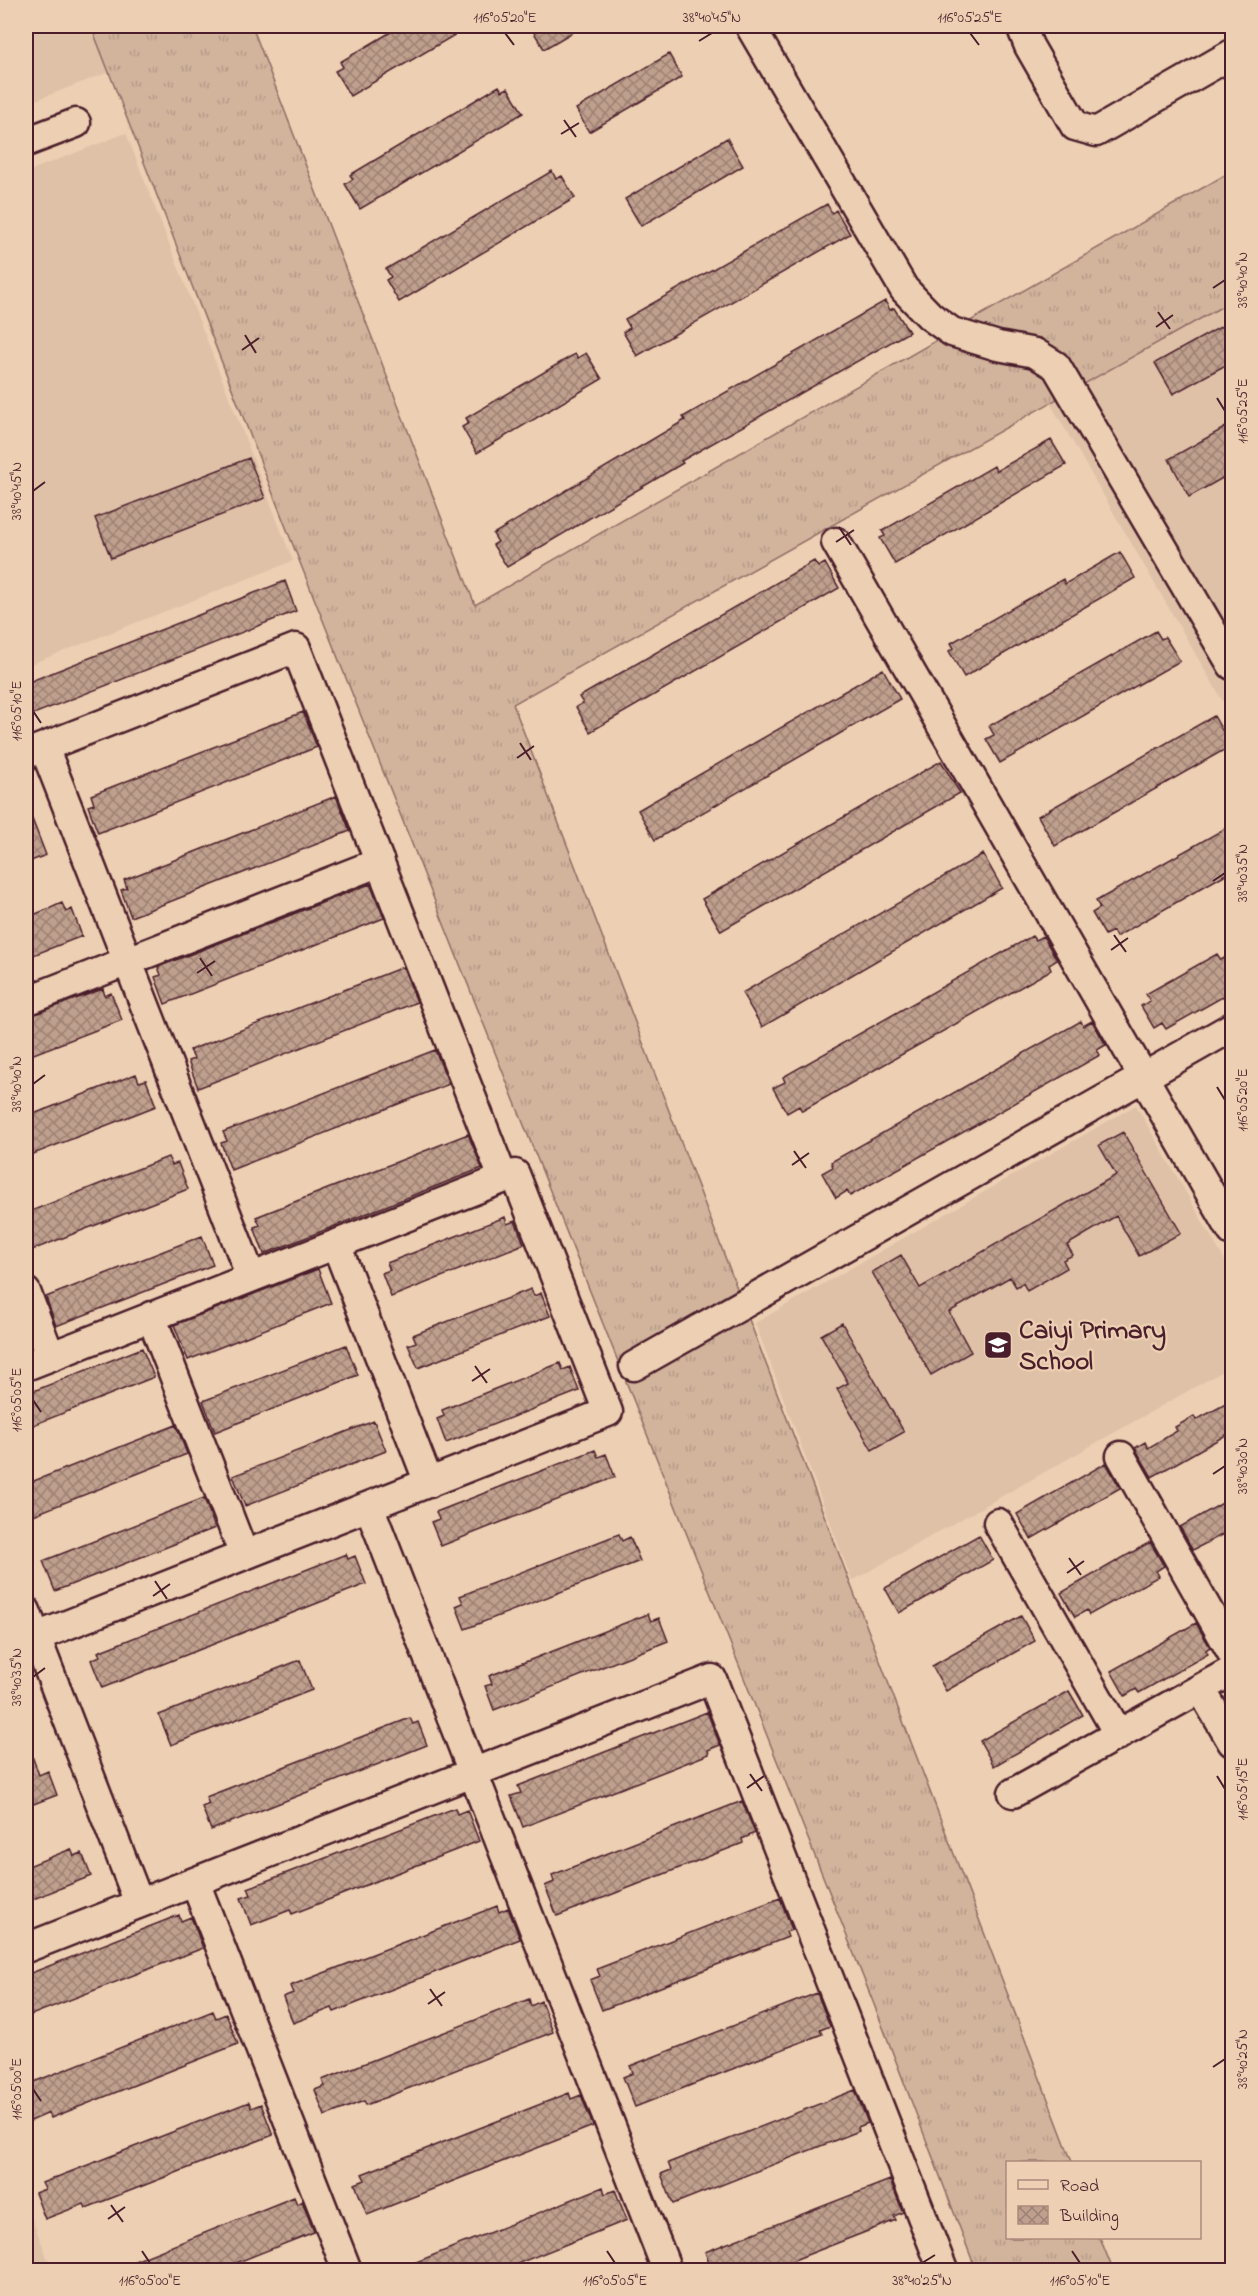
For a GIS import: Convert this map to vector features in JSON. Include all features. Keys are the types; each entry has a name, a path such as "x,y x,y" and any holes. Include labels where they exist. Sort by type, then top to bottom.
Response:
{"street":[{"path":"750,26 903,289 930,316 952,332 998,346 1035,353 1056,366 1233,665"},
{"path":"1021,26 1029,46 1075,126 1096,132 1233,54"},
{"path":"26,142 76,123"},
{"path":"836,542 1233,1231"},
{"path":"251,1277 128,961 35,751 296,648 503,1178"},
{"path":"26,1001 380,862"},
{"path":"634,1366 1233,1027"},
{"path":"26,1292 38,1361 515,1174 608,1412 244,1555 29,1630 139,1904"},
{"path":"336,1244 429,1483"},
{"path":"151,1316 244,1555"},
{"path":"1120,1456 1233,1653"},
{"path":"369,1506 667,2271"},
{"path":"998,1523 1119,1735"},
{"path":"1013,1793 1233,1671"},
{"path":"26,1948 712,1679 943,2271"},
{"path":"1201,1689 1233,1742"},
{"path":"195,1882 346,2271"}],"shaded area":[{"path":"26,26 91,26 109,72 26,104"},
{"path":"126,133 293,561 26,666 26,172"},
{"path":"1232,301 1232,717 1050,403"},
{"name":"Caiyi Primary School","path":"1136,1105 1232,1273 1232,1366 852,1581 755,1323"},
{"path":"26,2203 52,2270 26,2270"}],"green space":[{"path":"91,26 252,26 475,605 1232,171 1232,301 513,704 1072,2161 1006,2161 1006,2239 1100,2239 1113,2270 976,2270 879,2017 289,535"}],"building":[{"path":"401,26 470,26 350,96 335,71 343,67 340,62"},
{"path":"530,26 583,26 544,49"},
{"path":"669,54 682,77 589,132 576,109"},
{"path":"499,86 502,91 508,88 523,113 360,209 345,184 353,179 350,175"},
{"path":"727,138 743,166 641,226 625,199"},
{"path":"552,171 556,179 562,176 575,198 399,302 386,280 391,277 386,269"},
{"path":"827,204 832,213 836,210 850,234 637,356 623,332 630,328 625,319"},
{"path":"885,301 890,310 894,308 909,332 681,461 683,463 507,567 493,545 498,542 493,534 685,420 683,417"},
{"path":"1233,320 1233,361 1173,394 1155,363"},
{"path":"586,353 602,379 477,453 462,427 469,423 466,418 575,354 578,358"},
{"path":"1233,423 1233,472 1189,497 1169,459"},
{"path":"1051,440 1066,465 895,564 880,538 885,536 882,531 994,466 996,471"},
{"path":"249,458 265,498 111,558 95,518"},
{"path":"1120,552 1135,578 964,677 949,651 954,648 951,643 1063,579 1065,584"},
{"path":"814,561 818,567 825,563 839,588 590,732 576,707 583,703 579,697"},
{"path":"285,581 296,611 26,717 26,683"},
{"path":"1156,631 1161,639 1165,637 1180,661 1000,763 986,739 994,735 989,726"},
{"path":"883,669 900,699 655,840 638,810"},
{"path":"303,712 317,747 98,833 88,806 94,804 91,795"},
{"path":"1214,716 1231,746 1055,846 1038,816"},
{"path":"941,761 960,793 721,931 702,899"},
{"path":"336,796 350,831 131,917 121,890 127,888 124,880"},
{"path":"26,806 46,855 26,863"},
{"path":"1233,824 1233,870 1116,937 1113,931 1105,935 1092,913 1100,908 1096,901"},
{"path":"983,854 1002,888 762,1027 742,993"},
{"path":"370,884 384,918 165,1004 155,977 161,975 158,967"},
{"path":"62,903 66,912 72,909 82,936 26,958 26,918"},
{"path":"1032,936 1035,940 1043,936 1057,960 1049,965 1051,970 802,1111 799,1106 787,1113 773,1088 785,1082 783,1077"},
{"path":"1233,953 1233,991 1166,1029 1162,1023 1154,1028 1141,1006 1150,1001 1146,994 1217,954 1221,960"},
{"path":"403,967 417,1002 198,1088 188,1061 194,1059 190,1050"},
{"path":"103,989 105,996 111,993 122,1020 26,1057 26,1017"},
{"path":"1081,1021 1083,1026 1092,1021 1106,1045 1097,1050 1100,1055 850,1196 847,1191 836,1198 822,1173 833,1167 831,1162"},
{"path":"435,1050 449,1084 231,1170 221,1143 227,1141 223,1132"},
{"path":"136,1074 139,1082 146,1080 156,1106 26,1157 26,1127 34,1123 31,1115"},
{"path":"1123,1132 1181,1233 1139,1256 1116,1216 1067,1245 1073,1255 1063,1260 1067,1268 1027,1291 1023,1283 1016,1287 1010,1277 949,1312 971,1352 931,1375 872,1272 901,1255 920,1288 1116,1175 1099,1145"},
{"path":"468,1134 482,1168 264,1254 254,1227 260,1225 256,1217"},
{"path":"168,1157 172,1165 178,1163 188,1189 32,1250 26,1233 26,1213"},
{"path":"505,1217 507,1224 515,1221 524,1244 391,1297 382,1273 390,1270 387,1263"},
{"path":"202,1236 213,1265 56,1326 46,1297"},
{"path":"318,1269 331,1303 188,1360 174,1325"},
{"path":"531,1289 534,1296 541,1293 550,1316 418,1368 408,1345 416,1342 413,1335"},
{"path":"842,1323 904,1432 872,1450 837,1389 848,1383 821,1335"},
{"path":"346,1345 358,1375 215,1432 203,1401"},
{"path":"142,1348 154,1377 26,1428 26,1394"},
{"path":"560,1363 563,1370 570,1367 579,1391 446,1443 437,1419 444,1416 442,1410"},
{"path":"1233,1400 1233,1431 1152,1477 1135,1448 1145,1442 1148,1448 1177,1431 1175,1427 1194,1416 1196,1420"},
{"path":"374,1421 386,1451 245,1506 233,1476"},
{"path":"176,1425 187,1454 26,1518 26,1484"},
{"path":"595,1450 598,1457 606,1454 615,1477 441,1546 431,1522 439,1519 436,1512"},
{"path":"1106,1463 1120,1488 1031,1539 1017,1514"},
{"path":"1233,1497 1233,1529 1193,1550 1180,1527"},
{"path":"204,1498 215,1528 55,1591 43,1561"},
{"path":"619,1534 622,1541 630,1537 640,1561 465,1629 456,1606 463,1603 460,1596"},
{"path":"979,1535 993,1560 899,1613 885,1588"},
{"path":"1150,1542 1164,1566 1156,1571 1159,1576 1089,1615 1087,1610 1075,1617 1061,1593"},
{"path":"346,1554 348,1559 355,1556 366,1584 102,1688 91,1660 100,1656 98,1652"},
{"path":"648,1614 651,1621 659,1618 668,1641 494,1710 485,1686 492,1684 489,1676"},
{"path":"1021,1616 1035,1641 946,1691 932,1666"},
{"path":"1196,1623 1210,1647 1206,1650 1208,1654 1139,1693 1136,1689 1125,1696 1111,1671"},
{"path":"300,1660 312,1690 171,1745 159,1715"},
{"path":"1069,1691 1083,1715 994,1766 980,1741"},
{"path":"707,1712 720,1745 708,1750 709,1754 523,1827 511,1796 521,1793 518,1786"},
{"path":"410,1718 413,1724 418,1722 427,1745 211,1830 202,1807 209,1804 206,1797"},
{"path":"27,1742 39,1775 48,1771 57,1795 26,1807"},
{"path":"742,1801 755,1833 742,1839 743,1843 557,1916 545,1886 554,1882 552,1875"},
{"path":"455,1808 457,1814 467,1810 479,1841 292,1914 290,1910 251,1925 241,1898 251,1895 248,1888"},
{"path":"71,1849 74,1856 82,1853 91,1876 26,1902 26,1867"},
{"path":"780,1898 792,1930 786,1932 788,1937 602,2010 590,1980 600,1976 597,1969"},
{"path":"497,1906 499,1912 508,1908 520,1939 334,2012 332,2008 293,2023 283,1997 293,1993 290,1986"},
{"path":"179,1915 181,1921 191,1917 203,1948 26,2017 26,1975"},
{"path":"817,1993 830,2026 820,2030 822,2034 635,2107 623,2077 633,2073 630,2066"},
{"path":"529,1999 531,2006 541,2001 553,2032 366,2105 364,2101 325,2116 315,2090 325,2086 322,2080"},
{"path":"213,2011 216,2018 226,2014 238,2044 51,2118 49,2113 26,2123 26,2085"},
{"path":"855,2090 868,2123 858,2127 859,2131 673,2204 661,2174 671,2170 668,2163"},
{"path":"569,2093 571,2099 581,2095 593,2126 367,2215 355,2184 365,2180 362,2174"},
{"path":"249,2102 251,2108 261,2104 273,2135 86,2208 84,2204 45,2219 35,2193 45,2189 42,2183"},
{"path":"890,2180 903,2212 894,2216 896,2220 766,2271 712,2271 705,2252"},
{"path":"603,2187 605,2194 615,2190 627,2220 499,2271 394,2271"},
{"path":"294,2197 297,2204 302,2201 314,2232 218,2270 216,2265 203,2271 110,2271"}],"place":[{"name":"Caiyi Primary School","path":"998,1345"}]}
